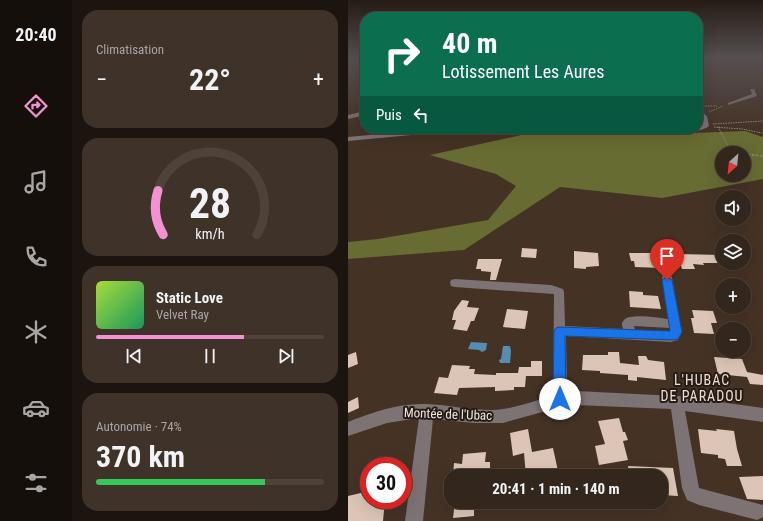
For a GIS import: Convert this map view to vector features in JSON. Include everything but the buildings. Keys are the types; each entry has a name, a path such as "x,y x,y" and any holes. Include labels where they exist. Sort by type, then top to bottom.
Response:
{"street":[{"path":"730,104 755,95 752,90"},
{"path":"348,117 360,113"},
{"path":"348,139 401,134"},
{"path":"559,331 629,334 628,323 630,321 675,324 667,278"},
{"path":"455,283 557,290 559,294 560,399"},
{"name":"Montée de l'Ubac","path":"348,429 396,412 426,411 474,417 504,416 519,413 560,399 595,398 677,403 763,415"},
{"path":"677,403 690,488 693,494 699,498 757,511"},
{"path":"414,521 425,432 426,411"}],"path":[{"path":"703,107 719,106"},
{"path":"705,121 763,121"},
{"path":"705,121 718,127 748,130 763,134"},
{"path":"718,127 728,146"},
{"path":"751,155 763,156"}],"green space":[{"path":"745,131 763,137 763,179 751,181 751,146 715,146 715,182 747,182 662,198 560,187 464,250 348,259 348,242 378,239 488,220 516,186 496,174 430,155 526,134 703,134 703,133"}],"water":[{"path":"471,342 487,343 486,350 482,352 479,350 468,349"},
{"path":"503,346 510,346 510,363 500,363 499,360 501,359"}],"district":[{"name":"L'HUBAC DE PARADOU","path":"702,388"}],"route":[{"path":"560,399 559,331 674,336 676,332 667,280"}]}
